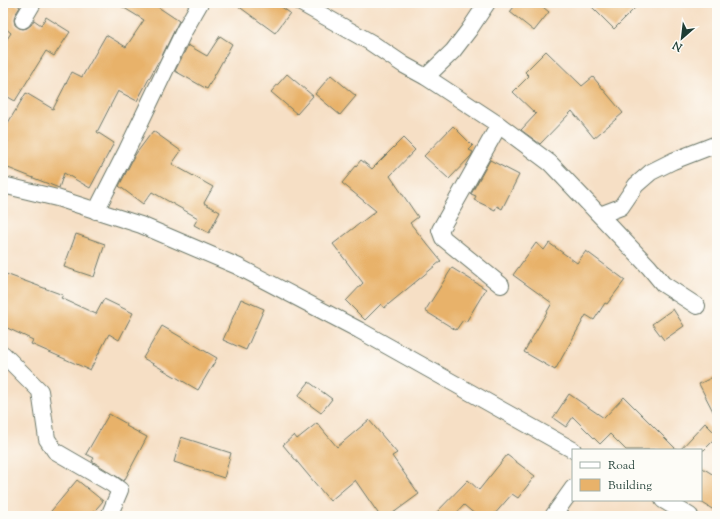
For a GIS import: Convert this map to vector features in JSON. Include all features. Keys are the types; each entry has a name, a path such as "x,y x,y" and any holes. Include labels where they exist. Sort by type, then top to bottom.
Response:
{"street":[{"path":"23,20 33,3"},
{"path":"96,211 184,31 200,3"},
{"path":"426,77 453,51 487,3"},
{"path":"309,4 404,65 426,77 499,125 550,163 649,267 663,284 697,306"},
{"path":"499,125 440,230 443,238 501,286"},
{"path":"600,215 621,207 636,185 651,172 673,161 717,144"},
{"path":"3,186 57,198 141,225 237,266 359,330 572,449"},
{"path":"3,354 40,391 47,439 55,451 120,490 109,516"},
{"path":"553,516 572,489"},
{"path":"665,501 690,516"}],"building":[{"path":"3,3 15,3 20,7 14,20 15,25 19,28 27,28 34,20 41,25 46,17 70,32 54,56 46,51 15,101 3,94 3,45 11,33 3,26"},
{"path":"116,3 152,3 179,21 159,62 137,101 118,91 97,132 114,143 90,188 64,173 59,188 3,166 3,157 8,141 3,137 3,131 26,93 53,109 72,72 82,77 106,35 126,47 144,20"},
{"path":"234,3 276,3 290,13 275,33"},
{"path":"517,3 538,3 549,12 534,31 510,12"},
{"path":"588,3 640,3 614,29"},
{"path":"220,36 232,44 207,89 175,71 188,45 207,56"},
{"path":"546,51 582,86 593,77 623,113 594,138 572,111 540,144 521,130 536,114 513,92 529,76 525,72"},
{"path":"287,74 313,96 297,114 271,92"},
{"path":"331,75 356,96 340,115 315,94"},
{"path":"453,126 473,146 469,150 473,152 449,179 424,156"},
{"path":"153,131 181,151 172,164 213,187 204,203 220,212 209,233 194,225 198,218 152,192 143,204 119,186 135,155"},
{"path":"403,138 415,150 390,176 418,217 410,223 441,261 384,308 381,304 365,320 346,301 363,283 333,244 376,211 342,183 361,160 372,169"},
{"path":"490,160 519,175 502,209 497,206 495,210 474,200 476,196 471,194"},
{"path":"76,234 105,244 94,277 64,267"},
{"path":"536,243 544,250 549,243 577,263 586,251 625,280 607,304 605,303 594,320 586,315 555,370 524,352 552,303 513,275"},
{"path":"452,268 486,289 466,322 463,320 456,330 425,311"},
{"path":"3,273 63,295 61,298 96,314 104,299 133,313 119,340 109,334 90,370 31,344 33,340 3,326"},
{"path":"241,299 264,309 246,350 223,340"},
{"path":"673,309 684,326 664,340 652,324"},
{"path":"162,326 217,358 198,390 143,358"},
{"path":"717,375 717,419 699,384"},
{"path":"309,382 332,399 321,413 298,396"},
{"path":"569,394 604,418 624,397 676,449 625,449 610,434 600,444 573,417 566,427 553,418"},
{"path":"109,414 127,424 126,426 147,437 124,481 92,461 94,458 86,454"},
{"path":"369,420 397,453 392,456 419,494 389,516 380,516 355,480 330,501 283,445 294,435 297,439 317,423 337,447"},
{"path":"705,423 717,435 717,437 704,450 681,449"},
{"path":"181,437 231,453 224,478 174,462"},
{"path":"507,455 535,476 518,498 512,494 493,516 477,516 464,505 454,516 433,516 468,480 479,490"},
{"path":"702,468 717,477 717,512 701,502"},
{"path":"77,480 103,501 90,516 47,516"}]}
